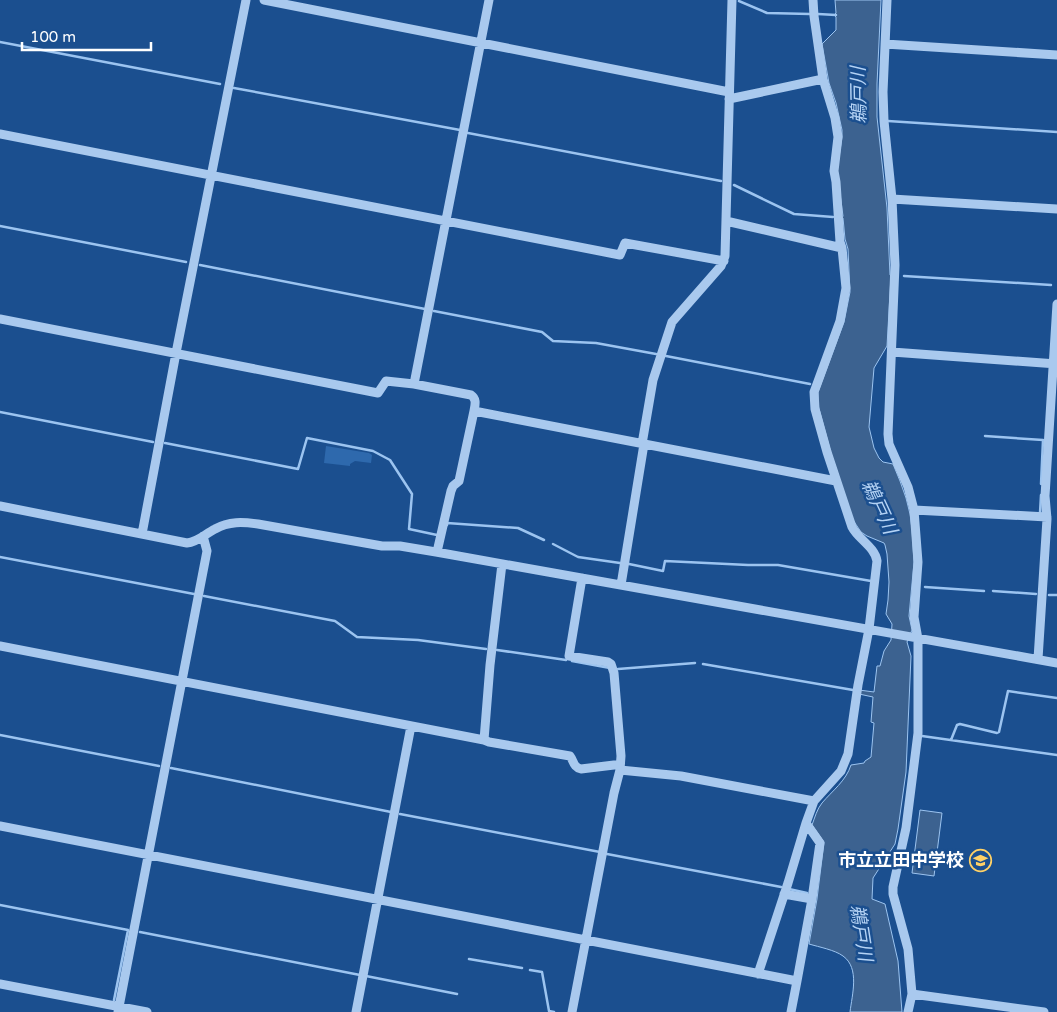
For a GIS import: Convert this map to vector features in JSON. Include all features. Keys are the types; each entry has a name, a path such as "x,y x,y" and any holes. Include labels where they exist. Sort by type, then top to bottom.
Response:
{"street":[{"path":"142,534 246,0"},
{"path":"264,0 481,43 729,96 823,79"},
{"path":"414,384 489,0"},
{"path":"621,585 653,380 672,322 724,261 732,0"},
{"path":"758,974 814,801 841,771 848,754 858,685 869,629 877,561 876,555 854,532 852,527 827,452 814,399 816,384 840,321 846,288 834,171 838,137 835,118 823,79 813,0"},
{"path":"887,0 882,92 896,266 888,434 890,444 908,487 914,510 918,562 914,617 918,733 906,828 893,887 893,894 908,949 912,994 908,1012"},
{"path":"885,44 1057,55"},
{"path":"0,134 620,255 625,244 724,261"},
{"path":"892,199 1057,209"},
{"path":"726,221 842,248"},
{"path":"1038,660 1047,518 1045,496 1055,363 1057,304"},
{"path":"0,319 378,393 386,381 414,384 471,395 476,400 459,481 453,486 451,491 437,552"},
{"path":"892,352 1055,363"},
{"path":"474,411 836,481"},
{"path":"0,506 187,543 192,543 226,524 246,522 382,546 400,546 437,552 1057,663"},
{"path":"914,510 1057,519"},
{"path":"119,1009 207,551 204,536"},
{"path":"484,740 490,665 502,564"},
{"path":"572,1012 621,756 612,668 608,662 569,656 582,578"},
{"path":"0,646 489,742 570,756 577,768 617,765 620,768 681,776 814,801"},
{"path":"356,1012 411,726"},
{"path":"791,1012 812,899 820,843 806,823"},
{"path":"0,826 797,981"},
{"path":"784,894 812,899"},
{"path":"0,984 119,1009 147,1012"},
{"path":"912,994 1044,1012"}],"shaded area":[{"path":"326,446 369,453 372,455 371,463 355,461 350,466 324,463"}],"water":[{"name":"鵜戸川","path":"835,0 881,0 877,117 887,208 891,276 887,346 874,368 869,427 874,448 879,458 883,462 893,464 906,498 912,529 914,562 909,616 912,630 907,642 911,656 906,772 895,844 873,878 872,899 885,904 898,961 902,1012 850,1012 854,982 852,967 843,956 836,952 809,944 824,842 812,825 820,805 842,781 851,765 864,763 871,757 874,723 871,722 873,697 859,694 859,690 874,692 877,666 880,666 884,651 891,640 892,624 886,614 889,582 885,545 861,532 853,520 831,453 818,405 818,392 844,322 850,292 848,249 842,218 837,171 842,130 829,83 822,44 836,30"},
{"path":"920,810 942,813 934,876 912,873"}],"waterway":[{"path":"739,1 767,13 810,14"},
{"path":"818,14 836,15"},
{"path":"0,42 220,84"},
{"path":"234,88 460,130"},
{"path":"888,121 1057,132"},
{"path":"468,133 721,181"},
{"path":"734,185 794,214 833,217"},
{"path":"0,226 186,262"},
{"path":"200,265 425,309"},
{"path":"904,276 1051,285"},
{"path":"434,311 542,332 553,341 596,343 656,354"},
{"path":"666,356 810,384"},
{"path":"0,412 153,442"},
{"path":"985,436 1043,440 1041,484"},
{"path":"165,443 298,469 307,438 373,451 390,460 412,494 409,529 437,535"},
{"path":"1040,513 1041,495"},
{"path":"447,525 447,523 518,528 544,540"},
{"path":"553,544 578,557 620,563"},
{"path":"0,557 194,594"},
{"path":"629,564 663,571 665,561 778,565 871,581"},
{"path":"925,587 984,591"},
{"path":"993,591 1036,594"},
{"path":"1049,595 1057,595"},
{"path":"204,596 335,621 357,637 418,640 486,649"},
{"path":"497,650 566,660"},
{"path":"572,661 610,668"},
{"path":"618,669 695,663"},
{"path":"703,664 853,690"},
{"path":"951,740 957,725 960,724 999,732 1008,691 1057,698"},
{"path":"0,735 159,766"},
{"path":"922,736 1057,755"},
{"path":"171,768 391,812"},
{"path":"400,814 600,852"},
{"path":"607,854 781,887"},
{"path":"789,889 807,893"},
{"path":"0,905 128,930 114,1000"},
{"path":"140,932 360,975"},
{"path":"469,959 522,968"},
{"path":"530,970 542,972 549,1011 554,1012"},
{"path":"366,976 457,994"}],"place":[{"name":"市立立田中学校","path":"980,860"}]}
